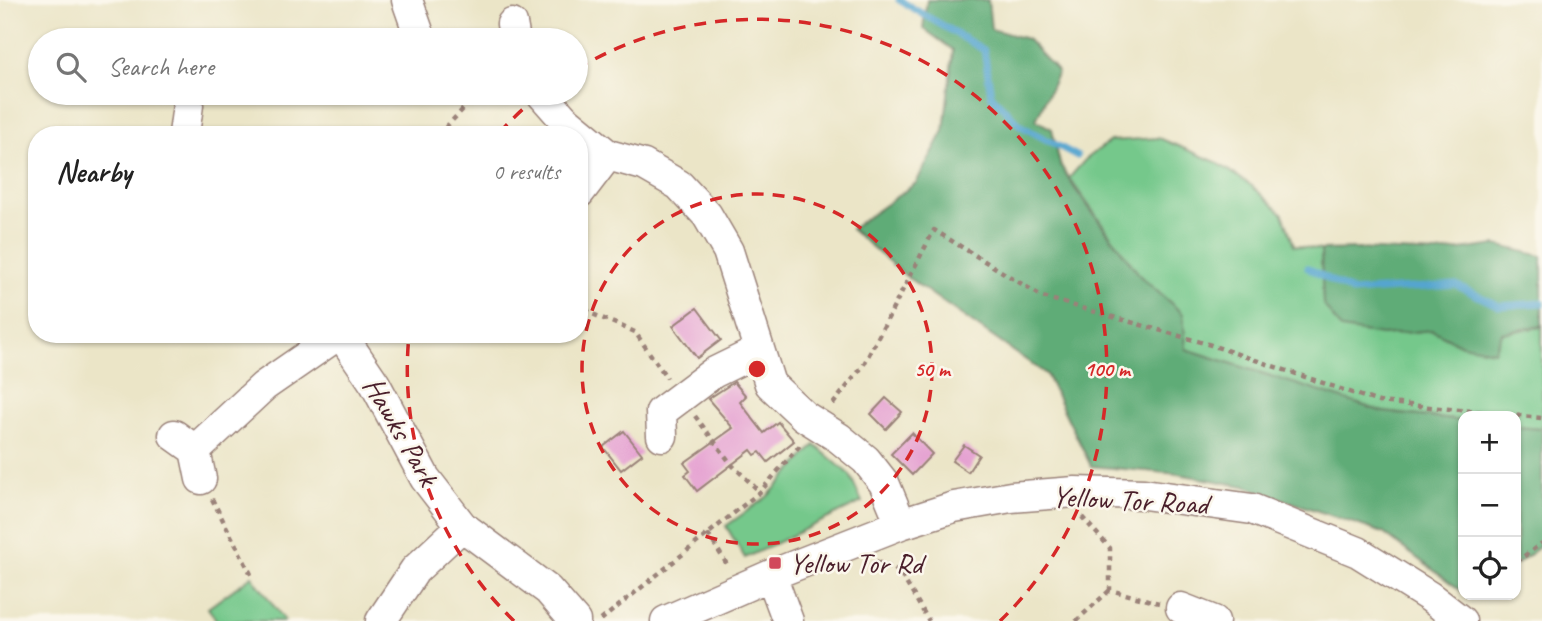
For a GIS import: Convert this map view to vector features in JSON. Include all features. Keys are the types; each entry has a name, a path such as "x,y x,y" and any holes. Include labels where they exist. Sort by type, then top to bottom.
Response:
{"street":[{"path":"407,0 417,28"},
{"path":"185,126 188,105"},
{"path":"552,105 573,126"},
{"path":"588,139 608,155 644,165 679,186 707,215 728,251 770,384 804,416 839,438 866,460 884,483 901,524"},
{"path":"588,181 608,155"},
{"name":"Hawks Park","path":"201,479 184,442 327,343"},
{"name":"Hawks Park","path":"346,343 375,384 425,478 462,526 548,590 575,621"},
{"path":"661,411 713,373 758,351"},
{"name":"Yellow Tor Road","path":"666,621 771,575 901,524 954,507 1011,497 1061,493 1144,494 1252,509 1358,552 1430,597 1461,621"},
{"path":"382,621 415,570 462,526"},
{"path":"771,575 788,621"},
{"path":"1181,608 1214,621"}],"path":[{"path":"447,126 467,105"},
{"path":"600,621 760,492 863,366 934,230 1044,297 1211,345 1379,402 1542,418"},
{"path":"588,311 635,332 661,411 732,465 760,492"},
{"path":"201,479 252,576"},
{"path":"1061,493 1110,548 1110,590 1076,621"},
{"path":"708,534 742,587"},
{"path":"1521,558 1542,542"},
{"path":"843,547 899,571 929,621"},
{"path":"1110,590 1181,608"}],"green space":[{"path":"927,0 988,0 991,29 1027,39 1058,72 1036,120 1052,129 1060,164 1075,189 1141,277 1183,314 1186,349 1383,412 1458,420 1458,588 1383,533 1244,486 1178,474 1091,466 1046,374 907,277 851,229 916,183 944,131 953,50 923,28"},
{"path":"1159,138 1216,162 1252,186 1283,214 1294,245 1321,250 1323,304 1382,335 1432,330 1462,345 1502,333 1542,327 1542,429 1521,427 1521,411 1458,411 1458,420 1384,412 1186,349 1183,314 1141,277 1069,178 1085,160 1110,141"},
{"path":"1496,245 1542,256 1542,326 1502,333 1494,351 1462,345 1432,330 1382,335 1341,329 1323,304 1321,250 1438,253"},
{"path":"1521,427 1542,429 1542,545 1521,561"},
{"path":"815,445 850,475 862,502 745,558 726,526 768,496"},
{"path":"252,576 285,621 217,621 208,608"}],"building":[{"path":"697,308 721,340 697,358 673,326"},
{"path":"734,382 746,396 740,402 764,433 778,422 794,441 768,462 760,452 755,455 751,450 697,491 685,475 690,471 684,463 733,428 708,399"},
{"path":"886,398 902,412 886,429 871,414"},
{"path":"624,431 642,454 621,470 603,447"},
{"path":"912,433 932,454 912,475 891,454"},
{"path":"964,445 979,455 968,472 952,461"}],"waterway":[{"path":"899,0 984,50 991,95 1021,126 1077,156"},
{"path":"1308,268 1352,292 1456,285 1499,306 1542,303"}],"place":[{"name":"Yellow Tor Rd","path":"775,563"}]}
